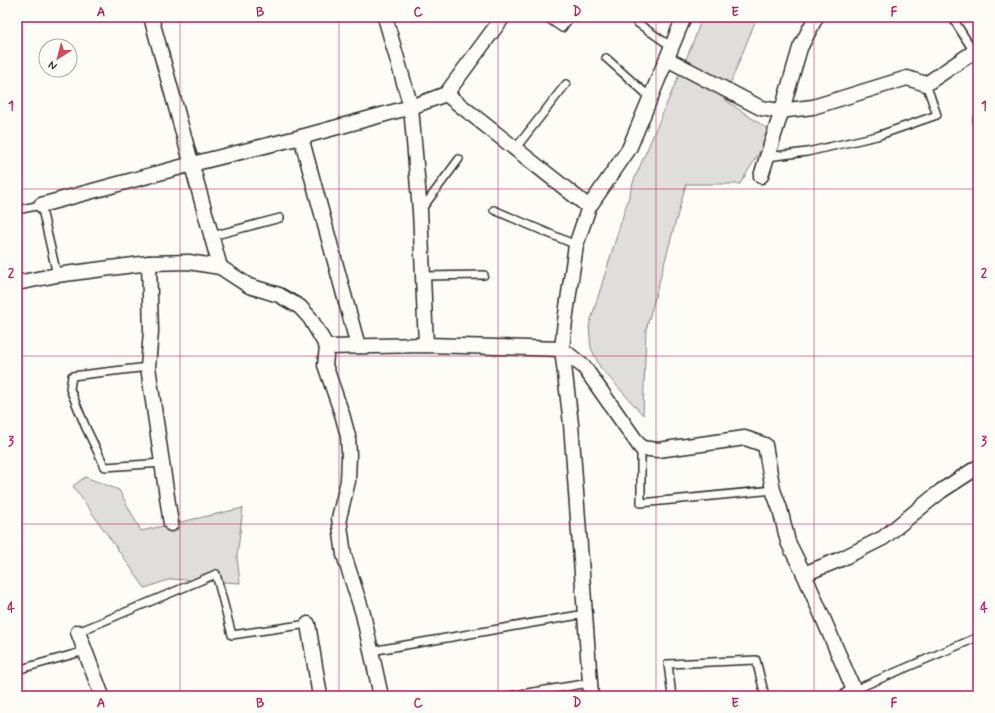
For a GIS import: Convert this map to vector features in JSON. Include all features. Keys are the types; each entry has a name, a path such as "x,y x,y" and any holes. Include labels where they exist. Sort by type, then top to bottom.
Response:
{"street":[{"path":"151,17 220,267"},
{"path":"385,17 411,107 420,211 426,345"},
{"path":"761,176 800,48 816,17"},
{"path":"590,689 571,424 562,349 565,321 576,245 589,207 629,148 683,18"},
{"path":"41,205 411,107 446,94 500,19"},
{"path":"669,53 761,108 779,111 813,107 907,78 926,84 976,51"},
{"path":"446,94 589,207"},
{"path":"301,137 358,346"},
{"path":"17,283 56,275 149,263 189,262 220,267 249,286 280,295 300,307 310,318 327,347 325,365 348,436 348,480 339,518 344,555 363,614 381,696"},
{"path":"149,263 152,331 148,367 172,524"},
{"path":"327,347 426,345 562,349 584,367 642,448 658,450 745,438 765,445 773,490 780,509 788,542 804,574 852,694"},
{"path":"804,574 841,559 883,538 942,491 978,467"},
{"path":"308,624 320,696"},
{"path":"78,632 102,696"}],"lane":[{"path":"546,17 562,28 570,17"},
{"path":"952,17 976,51"},
{"path":"636,22 669,53"},
{"path":"606,58 651,98"},
{"path":"515,149 566,84"},
{"path":"767,157 807,152 877,136 937,116 926,84"},
{"path":"420,211 459,159"},
{"path":"17,210 41,205 56,275"},
{"path":"494,210 576,245"},
{"path":"212,236 280,218"},
{"path":"424,276 484,275"},
{"path":"148,367 72,376 70,390 105,467 163,463"},
{"path":"642,448 641,503 773,490"},
{"path":"78,632 216,574 232,636 308,624"},
{"path":"371,651 585,614"},
{"path":"852,694 978,637"},
{"path":"17,670 85,651"},
{"path":"672,696 668,664 756,660 765,696"},
{"path":"508,696 590,689"}],"shaded area":[{"path":"702,17 757,17 724,99 772,132 740,184 686,184 646,330 643,415 600,367 591,348 589,326 634,180 694,40"},
{"path":"85,477 119,490 141,531 243,508 237,557 240,583 171,579 145,588 73,486"}]}
